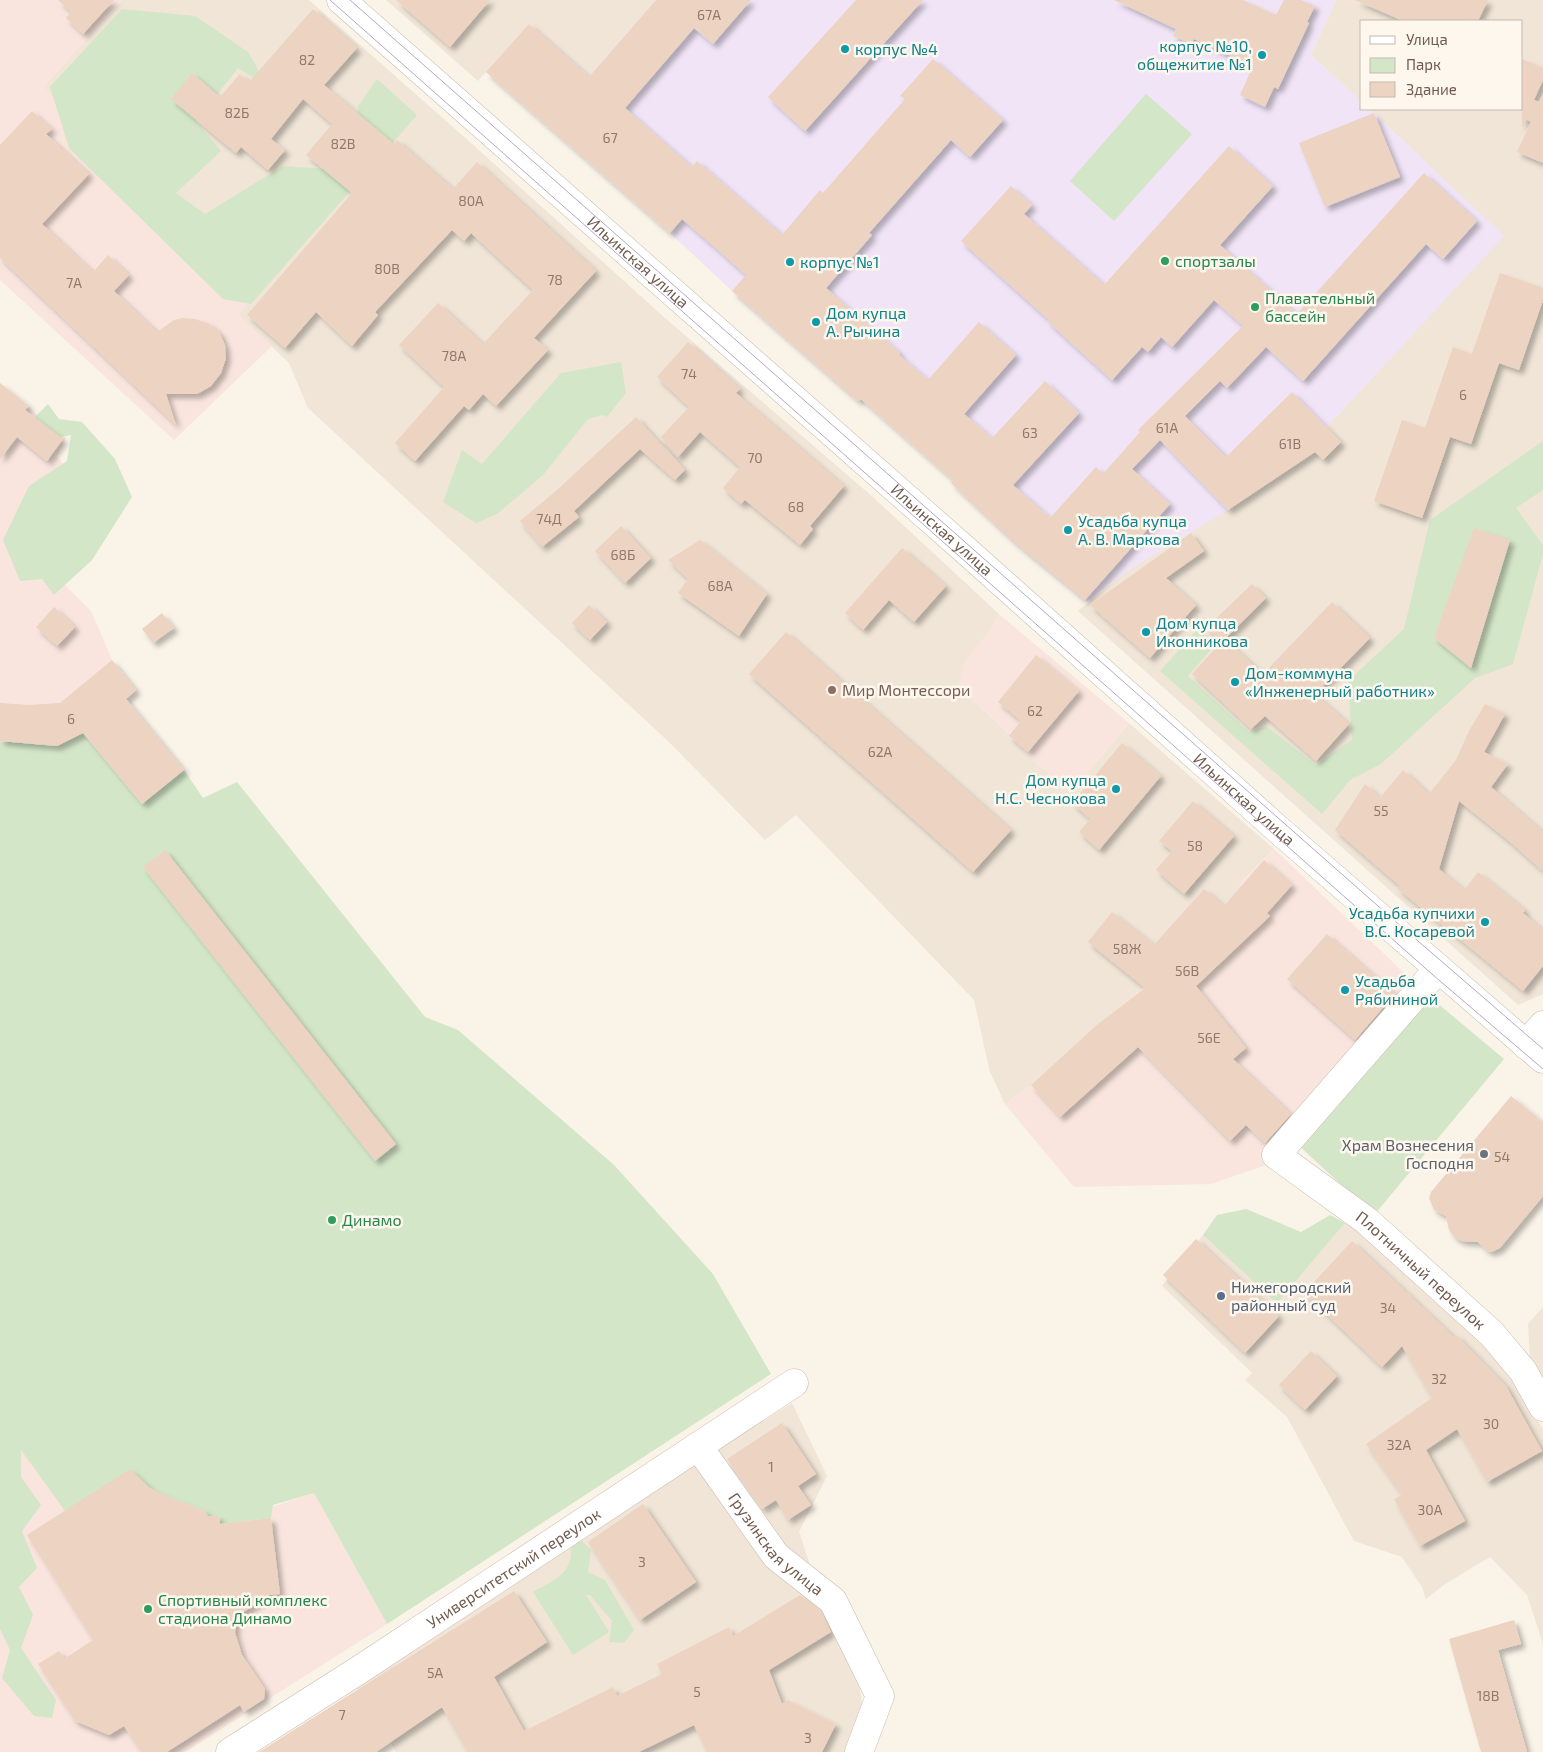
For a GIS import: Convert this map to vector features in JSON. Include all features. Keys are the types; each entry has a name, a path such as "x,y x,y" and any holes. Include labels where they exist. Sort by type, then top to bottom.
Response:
{"street":[{"name":"Ильинская улица","path":"341,0 1438,969 1537,1043"},
{"name":"Плотничный переулок","path":"1438,969 1276,1155 1367,1221 1492,1334 1523,1371 1543,1408"},
{"name":"Университетский переулок","path":"230,1752 375,1660 794,1383"},
{"name":"Грузинская улица","path":"698,1446 776,1556 833,1601 880,1696 859,1752"}],"shaded area":[{"path":"0,0 122,0 43,87 252,295 238,315 272,346 174,440 0,280"},
{"path":"122,0 309,0 665,318 874,498 999,614 958,686 1071,793 1129,723 1274,849 1239,884 1245,890 1141,990 1101,1022 1031,1085 1005,1104 990,1072 974,1000 796,815 765,840 669,742 308,408 289,363 238,315 252,295 43,87"},
{"path":"386,0 656,0 589,77 529,24 478,81"},
{"path":"656,0 1336,0 1311,55 1360,100 1360,110 1371,110 1504,236 1327,427 1303,450 1309,456 1228,510 1123,574 1087,602 1011,540 951,483 953,480 866,393 858,401 486,72 529,24 589,76"},
{"path":"1336,0 1543,0 1543,994 1518,1005 1078,611 1123,574 1303,450 1327,427 1503,236 1371,110 1523,110 1523,20 1360,20 1360,100 1311,55"},
{"path":"0,383 66,438 57,456 86,494 51,571 91,611 112,660 136,690 126,699 184,770 142,804 83,733 57,746 0,741"},
{"path":"999,614 1129,723 1071,793 1033,761 991,717 957,686 966,659 986,635"},
{"path":"1274,849 1423,991 1275,1162 1211,1184 1074,1187 1005,1104 1031,1085 1101,1022 1141,990 1245,891 1239,884"},
{"path":"1345,1223 1369,1234 1480,1338 1514,1376 1543,1430 1543,1644 1527,1595 1490,1557 1445,1584 1426,1599 1422,1587 1402,1557 1354,1541 1287,1417 1245,1380 1252,1373 1162,1286 1203,1235 1277,1302"},
{"path":"1543,1307 1543,1384 1530,1360 1528,1324"},
{"path":"792,1403 827,1476 799,1532 822,1601 856,1662 862,1704 847,1752 396,1752 351,1679"},
{"path":"0,1422 166,1497 214,1516 219,1516 220,1524 314,1493 387,1624 185,1752 0,1752"}],"green space":[{"path":"122,9 195,16 248,52 269,88 238,68 196,121 221,151 176,193 205,214 283,166 357,171 358,106 377,79 417,115 251,304 223,299 69,148 50,87"},
{"path":"1146,94 1192,134 1114,221 1070,181"},
{"path":"621,362 626,393 607,417 603,415 588,419 543,475 497,514 476,523 443,502 462,450 482,464 561,373"},
{"path":"48,404 59,419 82,422 115,459 132,497 92,560 54,595 42,579 20,581 3,540 29,486 67,461 71,435 40,441 27,425"},
{"path":"1543,441 1543,490 1516,508 1543,545 1543,554 1513,664 1475,678 1381,764 1350,780 1322,814 1160,671 1199,628 1216,644 1188,676 1249,732 1266,726 1316,765 1352,740 1348,681 1404,629 1430,520"},
{"name":"Динамо","path":"83,733 142,804 184,770 203,798 237,782 425,1017 458,1030 614,1165 713,1274 771,1374 387,1624 314,1493 273,1505 271,1518 220,1524 219,1516 214,1516 208,1525 205,1511 166,1496 65,1511 21,1450 21,1477 41,1505 22,1531 37,1568 19,1587 33,1615 21,1648 56,1700 52,1718 34,1716 2,1678 10,1650 0,1629 0,741 57,746"},
{"path":"1424,992 1504,1059 1374,1215 1296,1143"},
{"path":"1246,1209 1301,1232 1330,1215 1345,1223 1277,1303 1203,1235 1217,1215"},
{"path":"578,1537 591,1550 588,1572 605,1580 634,1630 624,1643 609,1642 612,1621 590,1595 586,1595 609,1632 573,1655 533,1592 554,1580 567,1568 572,1545"}],"building":[{"path":"58,0 114,0 83,34 66,18 71,12"},
{"path":"396,0 490,0 450,47"},
{"path":"656,0 751,0 713,44 694,28 625,108 692,167 697,161 782,235 820,190 823,193 905,99 900,96 933,59 1003,120 970,157 951,140 869,233 872,235 826,288 928,380 979,322 1016,355 964,414 992,438 1045,381 1079,413 1013,485 1050,518 1096,467 1103,474 1140,432 1138,430 1243,326 1214,300 1172,347 1161,337 1148,352 1142,347 1112,380 961,241 1011,186 1032,205 1024,214 1104,285 1229,146 1273,186 1220,245 1297,314 1424,173 1477,221 1443,259 1426,244 1303,381 1266,347 1227,388 1220,381 1185,416 1226,457 1292,392 1341,442 1323,460 1315,452 1228,510 1160,440 1132,469 1170,504 1085,600 1014,542 951,483 953,480 861,399 858,401 732,291 746,275 717,249 682,219 670,233 486,72 529,24 589,77"},
{"name":"корпус №4","path":"856,0 923,0 805,131 768,97"},
{"name":"корпус №10, общежитие №1","path":"1114,0 1243,0 1276,15 1284,0 1301,0 1315,6 1278,89 1274,87 1265,107 1240,95 1253,66 1194,39 1191,44 1173,36 1176,29"},
{"path":"1355,0 1488,0 1478,20 1401,20"},
{"path":"313,9 357,48 324,85 394,144 397,140 453,189 477,162 596,271 534,338 548,350 496,406 483,394 469,410 464,406 415,461 395,443 444,387 399,345 438,303 483,344 533,290 471,233 464,241 452,230 375,312 378,315 352,346 316,312 285,348 247,315 352,193 306,155 332,124 303,99 271,139 285,150 268,170 241,147 236,153 171,99 192,73 220,97 240,74 249,82"},
{"path":"1523,59 1543,68 1543,80 1534,100 1539,102 1543,94 1543,163 1517,152 1531,122 1526,119 1522,128"},
{"path":"32,111 52,129 46,134 89,174 42,224 93,272 108,255 129,275 114,291 157,332 174,320 183,318 194,319 208,323 219,332 225,345 226,358 221,373 211,386 197,394 166,394 176,425 0,258 0,145"},
{"path":"1374,113 1400,177 1325,207 1299,143"},
{"path":"1500,273 1543,288 1543,300 1519,370 1499,363 1471,444 1450,437 1422,518 1374,501 1402,420 1425,428 1453,347 1472,354"},
{"path":"688,342 740,389 736,393 844,486 810,526 813,529 800,545 745,500 741,504 723,488 740,467 700,432 678,457 661,437 689,407 657,377"},
{"path":"0,383 29,406 25,410 63,439 47,461 17,437 0,459"},
{"path":"636,417 685,470 675,480 640,449 574,511 579,517 542,547 520,521 557,490"},
{"path":"621,526 651,558 625,583 595,551"},
{"path":"1474,528 1510,540 1471,668 1434,638"},
{"name":"Дом купца Иконникова","path":"1191,533 1204,551 1166,578 1196,605 1150,658 1090,605"},
{"path":"700,540 767,594 739,636 678,593 688,579 668,560"},
{"path":"902,548 946,586 914,622 889,600 863,630 845,613"},
{"name":"Дом-коммуна «Инженерный работник»","path":"1252,584 1266,598 1225,639 1263,674 1332,602 1370,638 1315,694 1349,724 1316,761 1265,716 1251,729 1192,674 1221,643 1206,628"},
{"path":"589,605 607,622 590,640 572,623"},
{"path":"54,607 75,627 57,646 36,627"},
{"path":"162,613 174,628 153,643 142,629"},
{"path":"786,632 1011,830 973,872 749,674"},
{"path":"1036,655 1079,691 1028,752 1009,736 1021,721 998,702"},
{"path":"112,660 136,690 126,699 184,770 142,804 83,733 57,746 0,741 0,703 29,705 60,703"},
{"path":"1485,704 1505,714 1484,752 1508,764 1491,787 1543,832 1543,871 1459,801 1439,869 1464,890 1478,872 1525,910 1523,913 1543,930 1543,966 1523,991 1398,889 1400,886 1335,830 1365,784 1380,798 1403,770 1429,794 1456,760 1469,731"},
{"name":"Дом купца Н.С. Чеснокова","path":"1122,743 1161,776 1099,850 1079,832 1090,819 1072,803"},
{"path":"1193,801 1234,836 1184,894 1156,870 1172,851 1159,841"},
{"path":"165,850 396,1144 375,1161 143,867"},
{"path":"1264,860 1292,885 1267,913 1270,916 1196,986 1246,1048 1233,1059 1291,1114 1265,1143 1246,1125 1230,1141 1138,1047 1060,1117 1031,1085 1098,1024 1145,988 1088,942 1112,912 1154,945 1204,889 1224,906"},
{"name":"Усадьба Рябининой","path":"1327,934 1395,994 1355,1040 1287,979"},
{"path":"1511,1096 1543,1122 1543,1196 1500,1248 1491,1252 1478,1242 1462,1241 1454,1237 1449,1230 1446,1216 1434,1210 1429,1198 1431,1192"},
{"name":"Нижегородский районный суд","path":"1196,1239 1279,1316 1245,1353 1163,1275"},
{"path":"1352,1241 1454,1337 1456,1335 1506,1386 1542,1451 1487,1482 1457,1429 1426,1450 1465,1521 1420,1546 1394,1499 1402,1495 1366,1444 1432,1398 1402,1346 1382,1367 1304,1293"},
{"path":"1311,1351 1337,1376 1305,1410 1279,1385"},
{"path":"782,1423 816,1474 798,1486 811,1505 788,1520 776,1500 762,1509 727,1459"},
{"name":"Спортивный комплекс стадиона Динамо","path":"130,1469 150,1488 205,1511 208,1516 219,1516 220,1524 271,1518 280,1594 269,1595 236,1617 235,1633 242,1655 265,1689 264,1699 244,1712 240,1705 167,1752 141,1752 124,1726 109,1735 75,1721 38,1664 59,1651 64,1659 93,1640 27,1535"},
{"path":"643,1504 696,1582 640,1620 588,1542"},
{"path":"514,1591 547,1642 494,1677 524,1731 613,1687 617,1696 662,1674 657,1664 729,1627 733,1636 800,1595 821,1611 831,1632 769,1670 782,1704 788,1700 836,1724 822,1752 707,1752 694,1725 639,1752 468,1752 442,1707 376,1752 259,1752"},
{"path":"1514,1620 1521,1644 1498,1650 1527,1752 1481,1752 1449,1639"}],"tram line":[{"path":"330,0 1433,975 1543,1069"},
{"path":"350,0 1403,928 1543,1049"}],"place":[{"name":"корпус №4","path":"845,49"},
{"name":"корпус №10, общежитие №1","path":"1262,55"},
{"name":"спортзалы","path":"1165,261"},
{"name":"корпус №1","path":"790,262"},
{"name":"Плавательный бассейн","path":"1255,307"},
{"name":"Дом купца А. Рычина","path":"816,322"},
{"name":"Усадьба купца А. В. Маркова","path":"1068,530"},
{"name":"Дом купца Иконникова","path":"1146,632"},
{"name":"Дом-коммуна «Инженерный работник»","path":"1235,682"},
{"name":"Мир Монтессори","path":"832,690"},
{"name":"Дом купца Н.С. Чеснокова","path":"1116,789"},
{"name":"Усадьба купчихи В.С. Косаревой","path":"1485,922"},
{"name":"Усадьба Рябининой","path":"1345,990"},
{"name":"Храм Вознесения Господня","path":"1484,1154"},
{"name":"Динамо","path":"332,1220"},
{"name":"Нижегородский районный суд","path":"1221,1296"},
{"name":"Спортивный комплекс стадиона Динамо","path":"148,1609"}]}
